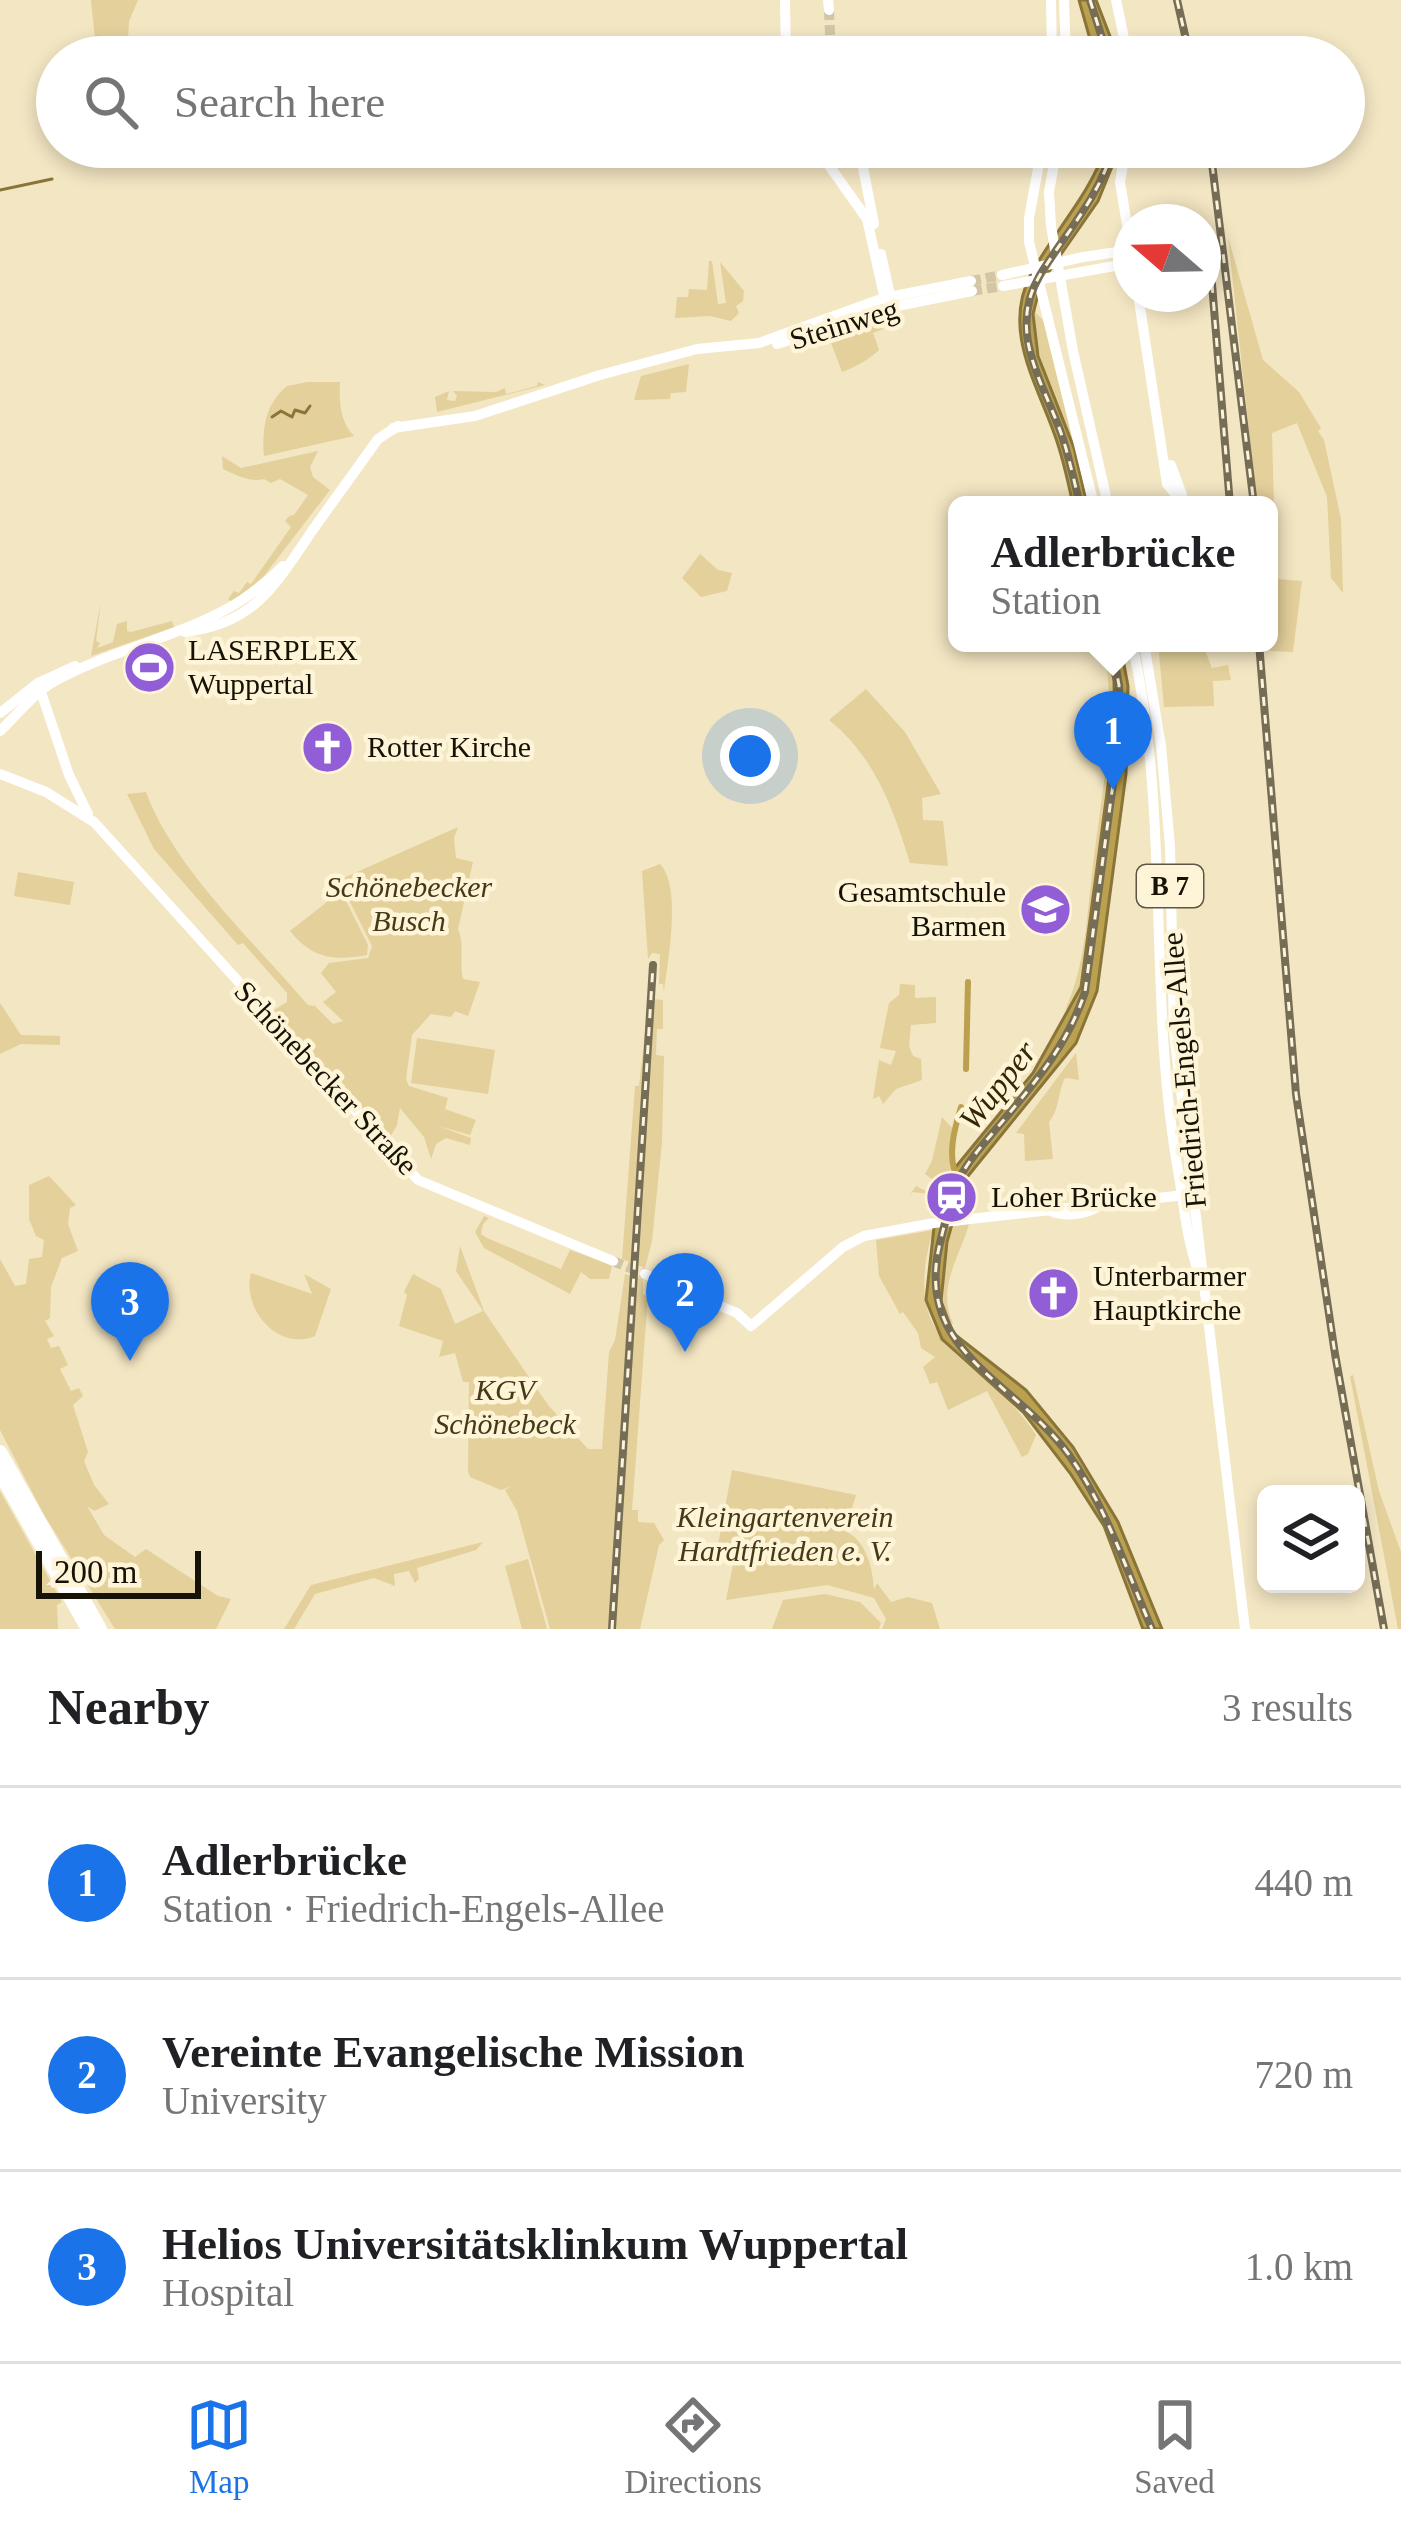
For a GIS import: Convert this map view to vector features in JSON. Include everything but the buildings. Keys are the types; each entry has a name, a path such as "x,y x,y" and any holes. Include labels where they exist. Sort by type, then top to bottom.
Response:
{"highway":[{"path":"0,1452 100,1629"},
{"path":"0,1473 88,1629"}],"main road":[{"path":"784,0 785,36"},
{"path":"1052,0 1052,36"},
{"path":"1064,0 1065,36"},
{"path":"1116,0 1124,36"},
{"path":"832,168 867,219 888,301"},
{"path":"864,168 888,301"},
{"path":"1038,168 1030,208 1027,281 1091,496"},
{"path":"1053,168 1049,192 1054,238 1106,496"},
{"path":"1121,168 1124,204"},
{"path":"845,184 865,175"},
{"path":"1054,238 1083,256 1112,259"},
{"path":"1027,281 1083,256"},
{"path":"1060,268 1076,272 1112,259"},
{"path":"1064,295 1076,272"},
{"name":"Steinweg","path":"33,693 90,666 184,632 213,627 256,604 281,579 378,439 393,428 446,423 715,347 759,343 888,301 972,286"},
{"path":"1141,312 1174,496"},
{"name":"Friedrich-Engels-Allee","path":"1135,652 1147,690 1170,846 1174,1031 1245,1629"},
{"name":"Friedrich-Engels-Allee","path":"1145,652 1160,1028 1183,1220 1202,1282"},
{"path":"0,713 33,693"},
{"path":"0,730 33,693"},
{"name":"Schönebecker Straße","path":"33,693 46,711 77,802 418,1180 613,1261"},
{"path":"0,774 77,802"},
{"path":"46,792 60,788 69,775"},
{"path":"645,1274 737,1313 751,1326 843,1247 864,1236 934,1223 1051,1211 1076,1214 1194,1192"}],"green space":[{"path":"91,0 138,0 128,36 95,36"},
{"path":"1228,237 1263,360 1299,392 1321,428 1341,519 1343,593 1331,578 1327,497 1297,423 1272,433 1274,496 1256,496"},
{"path":"709,261 718,304 726,303 720,262 744,291 743,301 736,306 739,313 731,321 710,316 675,318 677,297 688,297 689,289 707,290"},
{"path":"1035,301 1087,496 1039,352"},
{"path":"877,321 883,329 873,333 879,350 842,372 832,336"},
{"path":"689,364 686,392 671,393 670,399 634,400 641,376"},
{"path":"340,382 343,418 354,436 264,456 265,427 274,401 287,386"},
{"path":"538,382 545,385 437,412 435,397 449,391 447,400 455,401 453,391 505,388 506,394"},
{"path":"318,451 310,467 313,477 330,490 264,576 232,602 228,599 234,591 239,593 247,582 251,584 291,527 285,521 308,495 280,479 271,483 234,474 223,469 222,456 241,468"},
{"path":"700,554 718,570 732,573 727,591 701,597 682,578"},
{"path":"1278,579 1302,581 1293,652 1278,651"},
{"path":"101,601 97,648 113,642 117,624 127,621 131,632 172,621 174,627 91,656"},
{"path":"1104,652 1109,652 1114,681 1115,733 1084,978 1077,998 1065,1010 1085,939 1107,754"},
{"path":"1159,652 1206,652 1212,668 1228,665 1231,680 1213,681 1214,706 1164,707"},
{"path":"866,689 905,732 941,794 922,798 923,820 943,821 948,866 910,863 889,803 870,767 829,720"},
{"name":"Schönebecker Busch","path":"146,792 195,876 308,1005 333,1024 343,1021 323,1002 336,992 321,973 329,963 368,958 372,946 339,880 458,827 456,858 473,862 458,929 462,973 463,979 480,982 468,1016 455,1011 451,1017 431,1014 412,1035 406,1079 409,1086 448,1098 445,1109 476,1120 470,1135 438,1126 471,1138 470,1145 446,1138 436,1144 431,1159 424,1137 400,1108 388,1141 354,1097 271,1012 287,1002 287,993 154,849 127,794"},
{"path":"660,864 667,875 672,906 664,992 659,984 660,954 652,953 648,959 642,871"},
{"path":"18,872 74,882 70,905 14,896"},
{"path":"341,891 368,945 367,955 324,956 290,931"},
{"path":"654,984 653,999 663,1000 663,1029 657,1029 656,1055 664,1056 662,1142 645,1268 622,1259 635,1086 639,1086"},
{"path":"900,984 915,985 915,998 936,997 936,1023 911,1025 909,1046 913,1056 921,1059 922,1080 896,1089 883,1104 879,1096 873,1099 879,1060 891,1065 896,1051 880,1048 889,1003 899,995"},
{"path":"0,1003 21,1035 60,1036 60,1045 21,1044 0,1054"},
{"path":"417,1038 495,1050 488,1094 411,1083"},
{"path":"1076,1053 1079,1080 1065,1078 1049,1122 1053,1159 1025,1161 1024,1134 1016,1133"},
{"path":"942,1117 953,1129 950,1178 935,1218 932,1193 909,1196 916,1186 930,1193 936,1182 925,1174"},
{"path":"49,1176 76,1205 70,1208 68,1224 78,1251 62,1258 51,1287 50,1318 45,1321 54,1336 47,1339 51,1348 59,1346 68,1365 60,1369 71,1391 79,1388 83,1396 73,1405 88,1452 84,1461 109,1504 94,1511 87,1506 104,1535 135,1557 146,1549 218,1596 231,1599 216,1629 115,1629 43,1513 0,1430 0,1259 15,1286 26,1284 29,1259 42,1257 44,1240 36,1236 29,1219 29,1185"},
{"path":"484,1216 489,1218 481,1234 487,1238 561,1269 570,1250 612,1265 609,1279 590,1279 581,1272 570,1294 484,1248 475,1232"},
{"path":"969,1224 948,1285 953,1323 949,1326 941,1289 945,1252 951,1227"},
{"path":"933,1230 925,1271 926,1303 935,1327 1036,1435 1022,1457 987,1391 948,1410 937,1382 930,1384 923,1367 935,1357 921,1348 918,1333 900,1314 879,1276 876,1240"},
{"name":"KGV Schönebeck","path":"460,1246 484,1311 548,1405 588,1449 602,1449 609,1352 625,1274 643,1279 643,1294 648,1296 632,1510 638,1510 638,1522 654,1523 664,1540 640,1629 550,1629 517,1511 505,1490 512,1486 501,1490 468,1472 469,1382 463,1382 455,1353 439,1357 443,1341 399,1326 404,1292 413,1274 441,1289 455,1324 483,1311 456,1271"},
{"path":"251,1273 312,1294 304,1274 331,1289 315,1336 288,1338 266,1324 252,1300"},
{"path":"1350,1376 1379,1491 1401,1552 1401,1629"},
{"name":"Kleingartenverein Hardtfrieden e. V.","path":"732,1470 856,1495 845,1531 867,1556 874,1590 877,1583 891,1602 908,1597 932,1603 940,1629 882,1629 886,1619 874,1598 827,1585 726,1600 735,1554 717,1550"},
{"path":"0,1491 62,1602 57,1605 58,1629 0,1629"},
{"path":"483,1542 476,1550 417,1568 415,1583 409,1571 394,1574 395,1586 374,1578 315,1594 294,1629 284,1629 311,1585"},
{"path":"528,1559 547,1629 522,1629 505,1566"},
{"name":"Kleingartenverein Hardtfrieden e. V.","path":"825,1594 860,1602 881,1623 879,1629 772,1629 783,1600"}],"shaded area":[{"path":"1079,0 1096,0 1110,36 1089,36"},
{"path":"1096,168 1111,168 1098,201 1041,283 1033,314 1038,356 1074,448 1085,496 1071,496 1025,355 1020,315 1031,274"},
{"path":"1109,652 1122,652 1128,686 1126,774 1097,991 1076,1043 964,1181 947,1242 941,1301 953,1333 1026,1390 1073,1447 1118,1522 1162,1629 1143,1629 1104,1526 1070,1473 1024,1413 942,1339 926,1300 935,1218 954,1169 1033,1073 1081,987 1115,733"}],"waterway":[{"path":"0,190 52,179"},
{"path":"272,417 281,411 292,417 295,410 305,413 310,406"},
{"name":"Wupper","path":"966,1069 968,982"},
{"name":"Wupper","path":"957,1178 952,1152 961,1107"}],"tunnel":[{"path":"829,10 830,36"},
{"path":"971,281 1002,275"},
{"path":"972,291 1003,286"},
{"path":"613,1261 645,1274"}],"railway":[{"path":"1090,0 1101,36"},
{"path":"1177,0 1185,36"},
{"path":"1078,496 1064,442 1031,355 1027,316 1040,275 1106,168"},
{"path":"1213,168 1253,496"},
{"path":"1214,312 1229,496"},
{"path":"1113,652 1120,732 1085,992 1050,1061 958,1181 940,1243 936,1280 941,1312 955,1338 974,1362 1047,1429 1082,1475 1152,1629"},
{"path":"1260,652 1296,1094 1335,1354 1384,1629"},
{"path":"612,1629 653,965"}],"place":[{"name":"LASERPLEX Wuppertal","path":"149,667"},
{"name":"Rotter Kirche","path":"328,747"},
{"name":"Adlerbrücke","path":"1113,790"},
{"name":"Gesamtschule Barmen","path":"1045,909"},
{"name":"Loher Brücke","path":"952,1197"},
{"name":"Unterbarmer Hauptkirche","path":"1054,1293"},
{"name":"Vereinte Evangelische Mission","path":"685,1352"},
{"name":"Helios Universitätsklinkum Wuppertal","path":"130,1361"}]}
